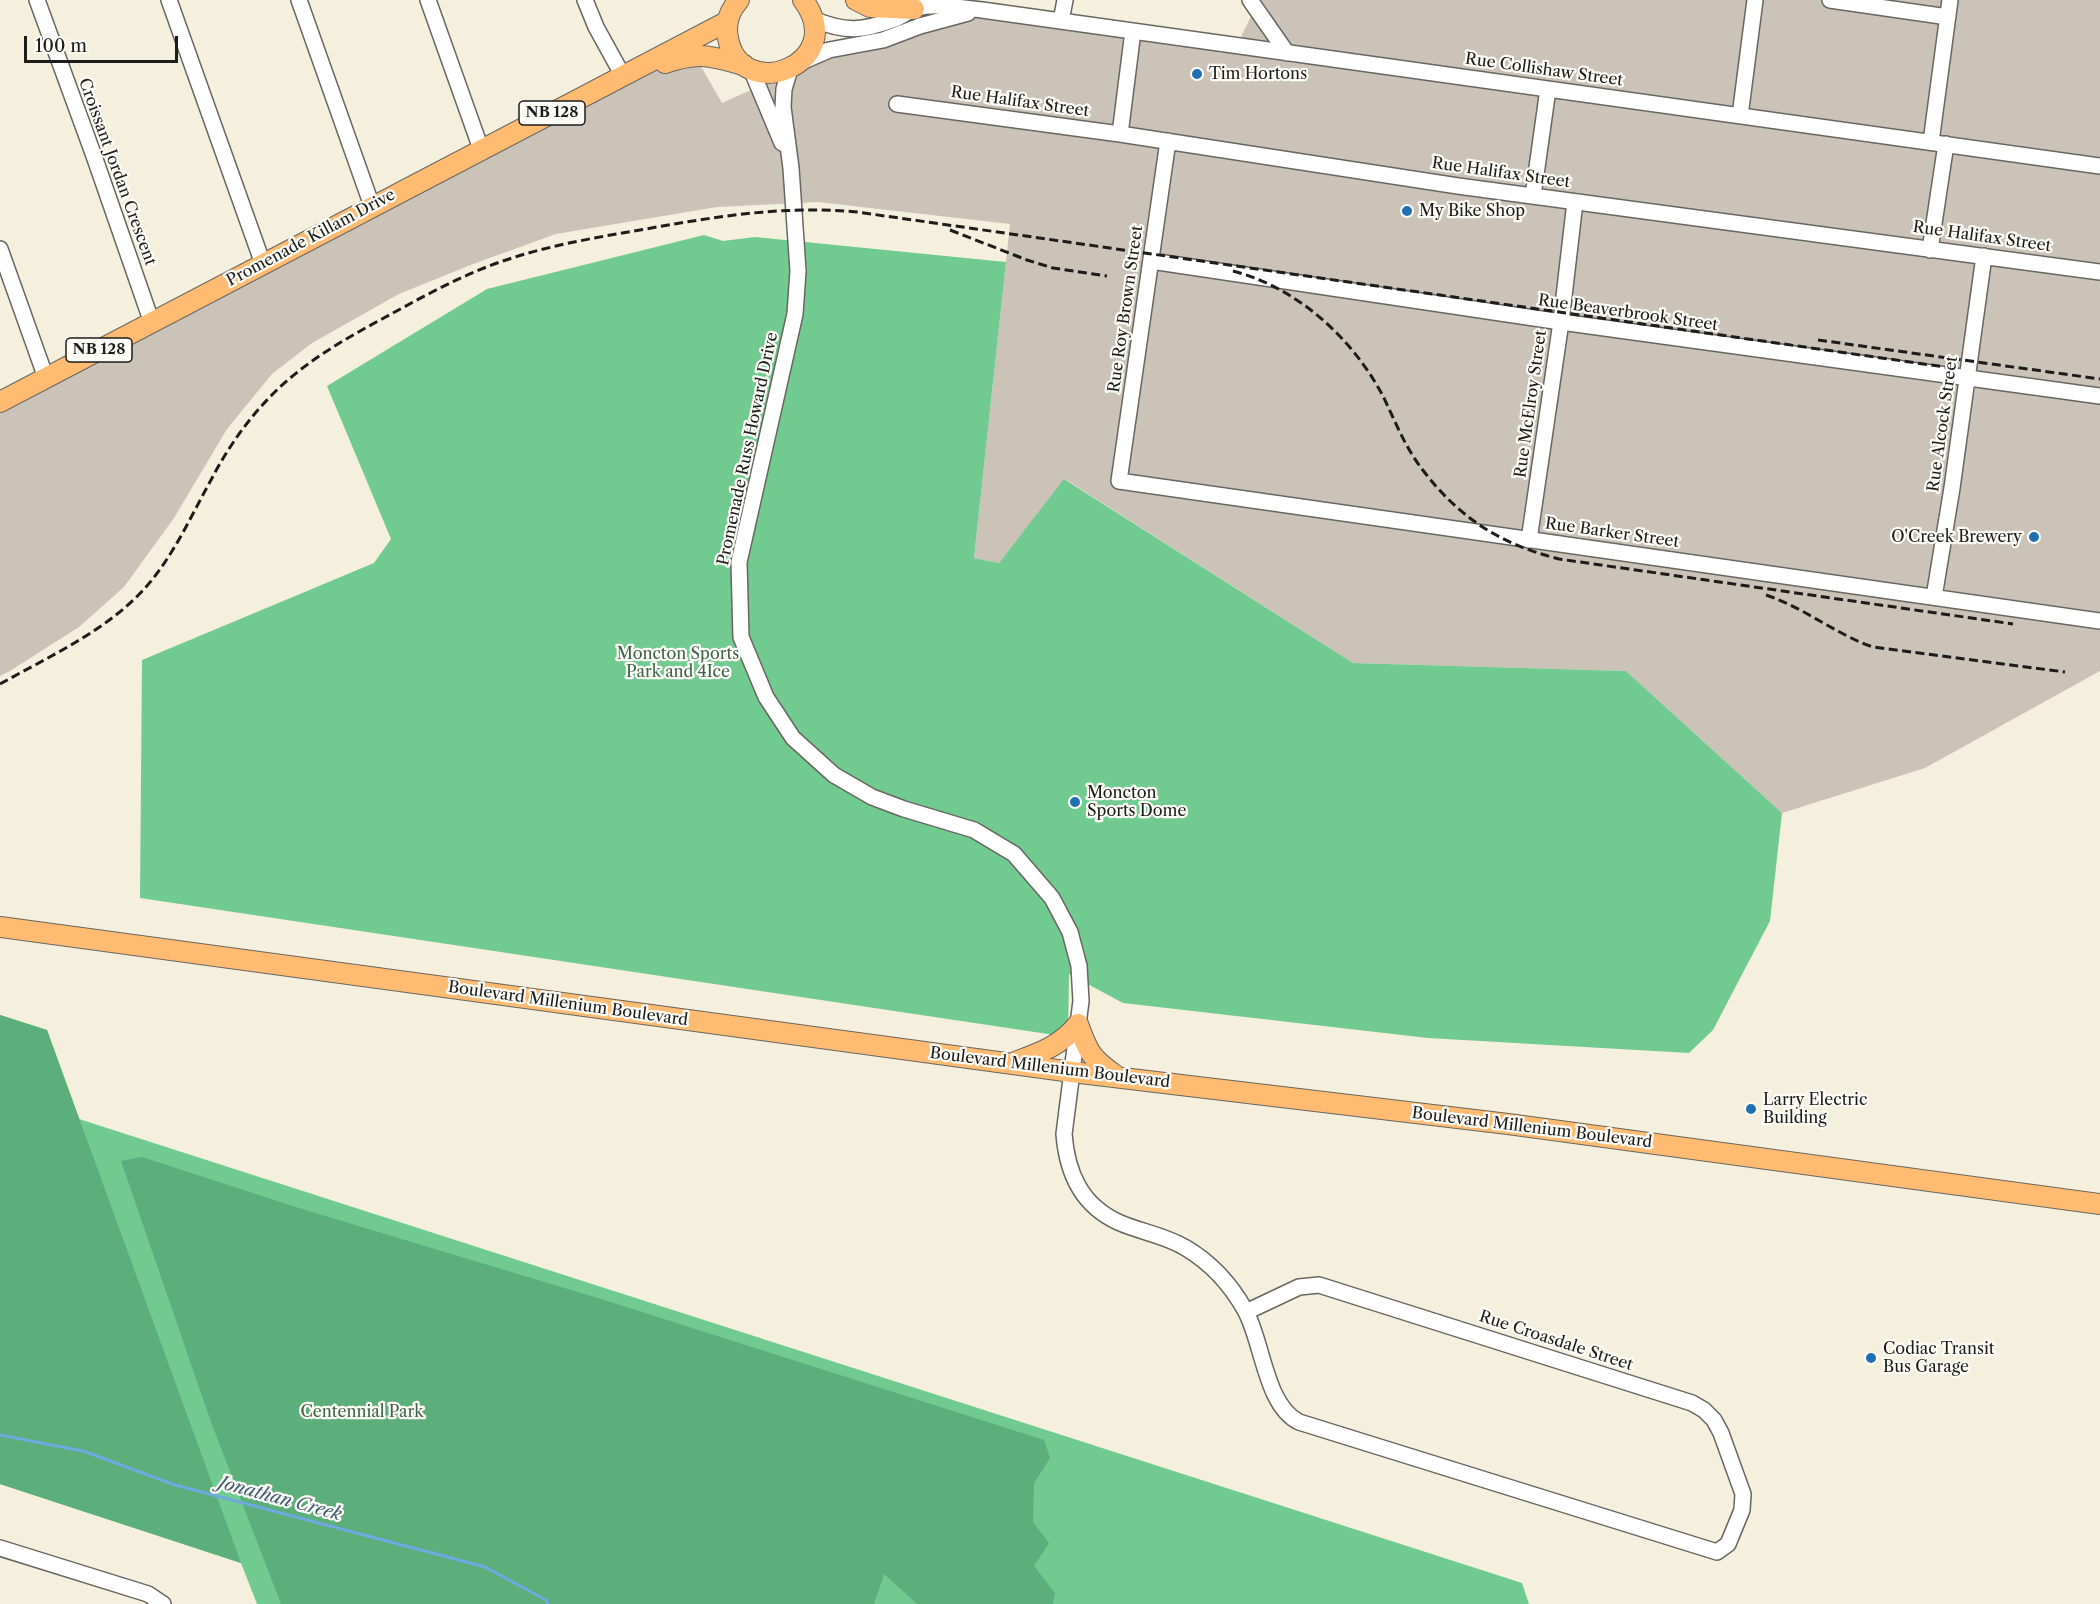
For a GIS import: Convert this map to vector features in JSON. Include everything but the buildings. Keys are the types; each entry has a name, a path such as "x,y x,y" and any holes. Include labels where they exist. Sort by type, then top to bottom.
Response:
{"main road":[{"path":"856,0 870,7 914,9"},
{"name":"Promenade Killam Drive","path":"0,402 639,65 698,38 730,9"},
{"path":"730,9 728,41 736,57 748,67"},
{"path":"794,66 805,57 814,38 811,9"},
{"name":"Promenade Killam Drive","path":"622,76 695,55 712,56 770,74 794,66"},
{"name":"Boulevard Millenium Boulevard","path":"0,927 1072,1072 1508,1124 2100,1204"},
{"path":"1012,1064 1059,1044 1078,1024"},
{"path":"1078,1024 1089,1052 1096,1061 1117,1077"}],"street":[{"name":"Croissant Jordan Crescent","path":"37,0 152,323"},
{"path":"169,0 262,264"},
{"path":"299,0 372,206"},
{"path":"428,0 481,149"},
{"path":"585,0 596,27 622,76"},
{"path":"1061,21 1065,0"},
{"path":"1250,0 1287,52"},
{"path":"1740,116 1755,0"},
{"path":"1830,0 1948,17"},
{"path":"1930,250 1950,0"},
{"name":"Rue Collishaw Street","path":"811,9 842,29 855,30 897,18 914,9 941,6 982,10 2100,166"},
{"name":"Rue Collishaw Street","path":"794,66 829,50 883,40 933,21 982,10"},
{"path":"1120,134 1133,31"},
{"name":"Promenade Russ Howard Drive","path":"794,66 784,89 783,107 791,168 798,271 795,314 739,562 741,637 766,697 793,738 834,775 872,797 904,810 974,830 1014,854 1052,898 1070,932 1079,966 1082,1002 1064,1134 1065,1154 1071,1175 1083,1194 1099,1210 1118,1222 1163,1237 1194,1254 1211,1266 1230,1285 1246,1312 1277,1401 1289,1417 1717,1552"},
{"name":"Promenade Russ Howard Drive","path":"748,67 777,129 791,168"},
{"path":"1533,196 1548,89"},
{"name":"Rue Halifax Street","path":"897,104 1168,141 1458,186 2100,272"},
{"name":"Rue Roy Brown Street","path":"1119,481 1168,141"},
{"name":"Rue McElroy Street","path":"1530,540 1561,322 1575,202"},
{"path":"0,249 46,378"},
{"name":"Rue Alcock Street","path":"1934,597 1968,379 1984,256"},
{"name":"Rue Beaverbrook Street","path":"1151,261 1561,322 2100,396"},
{"name":"Rue Barker Street","path":"1119,481 2100,621"},
{"name":"Rue Croasdale Street","path":"1246,1312 1299,1287 1319,1285 1692,1403 1714,1420 1722,1433 1743,1494 1742,1510 1728,1544 1717,1552"},
{"path":"0,1548 148,1594 163,1604"}],"shaded area":[{"path":"1259,0 2100,0 2100,671 1925,768 1782,813 1626,671 1353,663 1065,479 999,563 974,558 1010,224 818,202 717,207 556,234 399,294 312,343 272,374 227,429 174,518 124,587 79,627 0,676 0,400 686,40 722,103 828,55 914,25 978,17 1234,51"}],"green space":[{"name":"Moncton Sports Park and 4Ice","path":"704,235 723,241 755,237 1006,262 974,558 999,563 1064,479 1353,663 1626,671 1782,813 1770,921 1713,1030 1689,1053 1428,1038 1123,1003 1069,974 1068,1037 140,898 142,660 374,563 391,539 327,386 487,289"},
{"name":"Centennial Park","path":"0,1015 47,1030 79,1119 1522,1583 1529,1604 257,1604 241,1563 0,1484"},
{"path":"0,1015 47,1030 241,1563 0,1484"},
{"name":"Centennial Park","path":"142,1157 302,1209 601,1299 1044,1440 1050,1458 1034,1483 1033,1522 1049,1543 1034,1566 1055,1593 1053,1604 917,1604 884,1574 874,1604 281,1604 211,1422 121,1161"}],"waterway":[{"name":"Jonathan Creek","path":"0,1435 83,1451 175,1485 485,1567 546,1600 548,1604"}],"railway":[{"path":"0,684 96,629 131,602 146,587 174,549 223,458 244,428 280,387 322,354 432,292 471,273 503,261 581,241 694,221 775,211 857,212 1952,368"},
{"path":"950,230 1053,268 1107,276"},
{"path":"1233,271 1280,290 1321,318 1339,335 1370,375 1383,396 1410,452 1436,486 1451,502 1482,527 1518,546 1559,559 2013,624"},
{"path":"1818,340 2100,379"},
{"path":"1766,595 1873,647 2065,672"}],"place":[{"name":"Tim Hortons","path":"1197,74"},
{"name":"My Bike Shop","path":"1407,211"},
{"name":"O'Creek Brewery","path":"2034,537"},
{"name":"Moncton Sports Dome","path":"1075,802"},
{"name":"Larry Electric Building","path":"1751,1109"},
{"name":"Codiac Transit Bus Garage","path":"1871,1358"}]}
